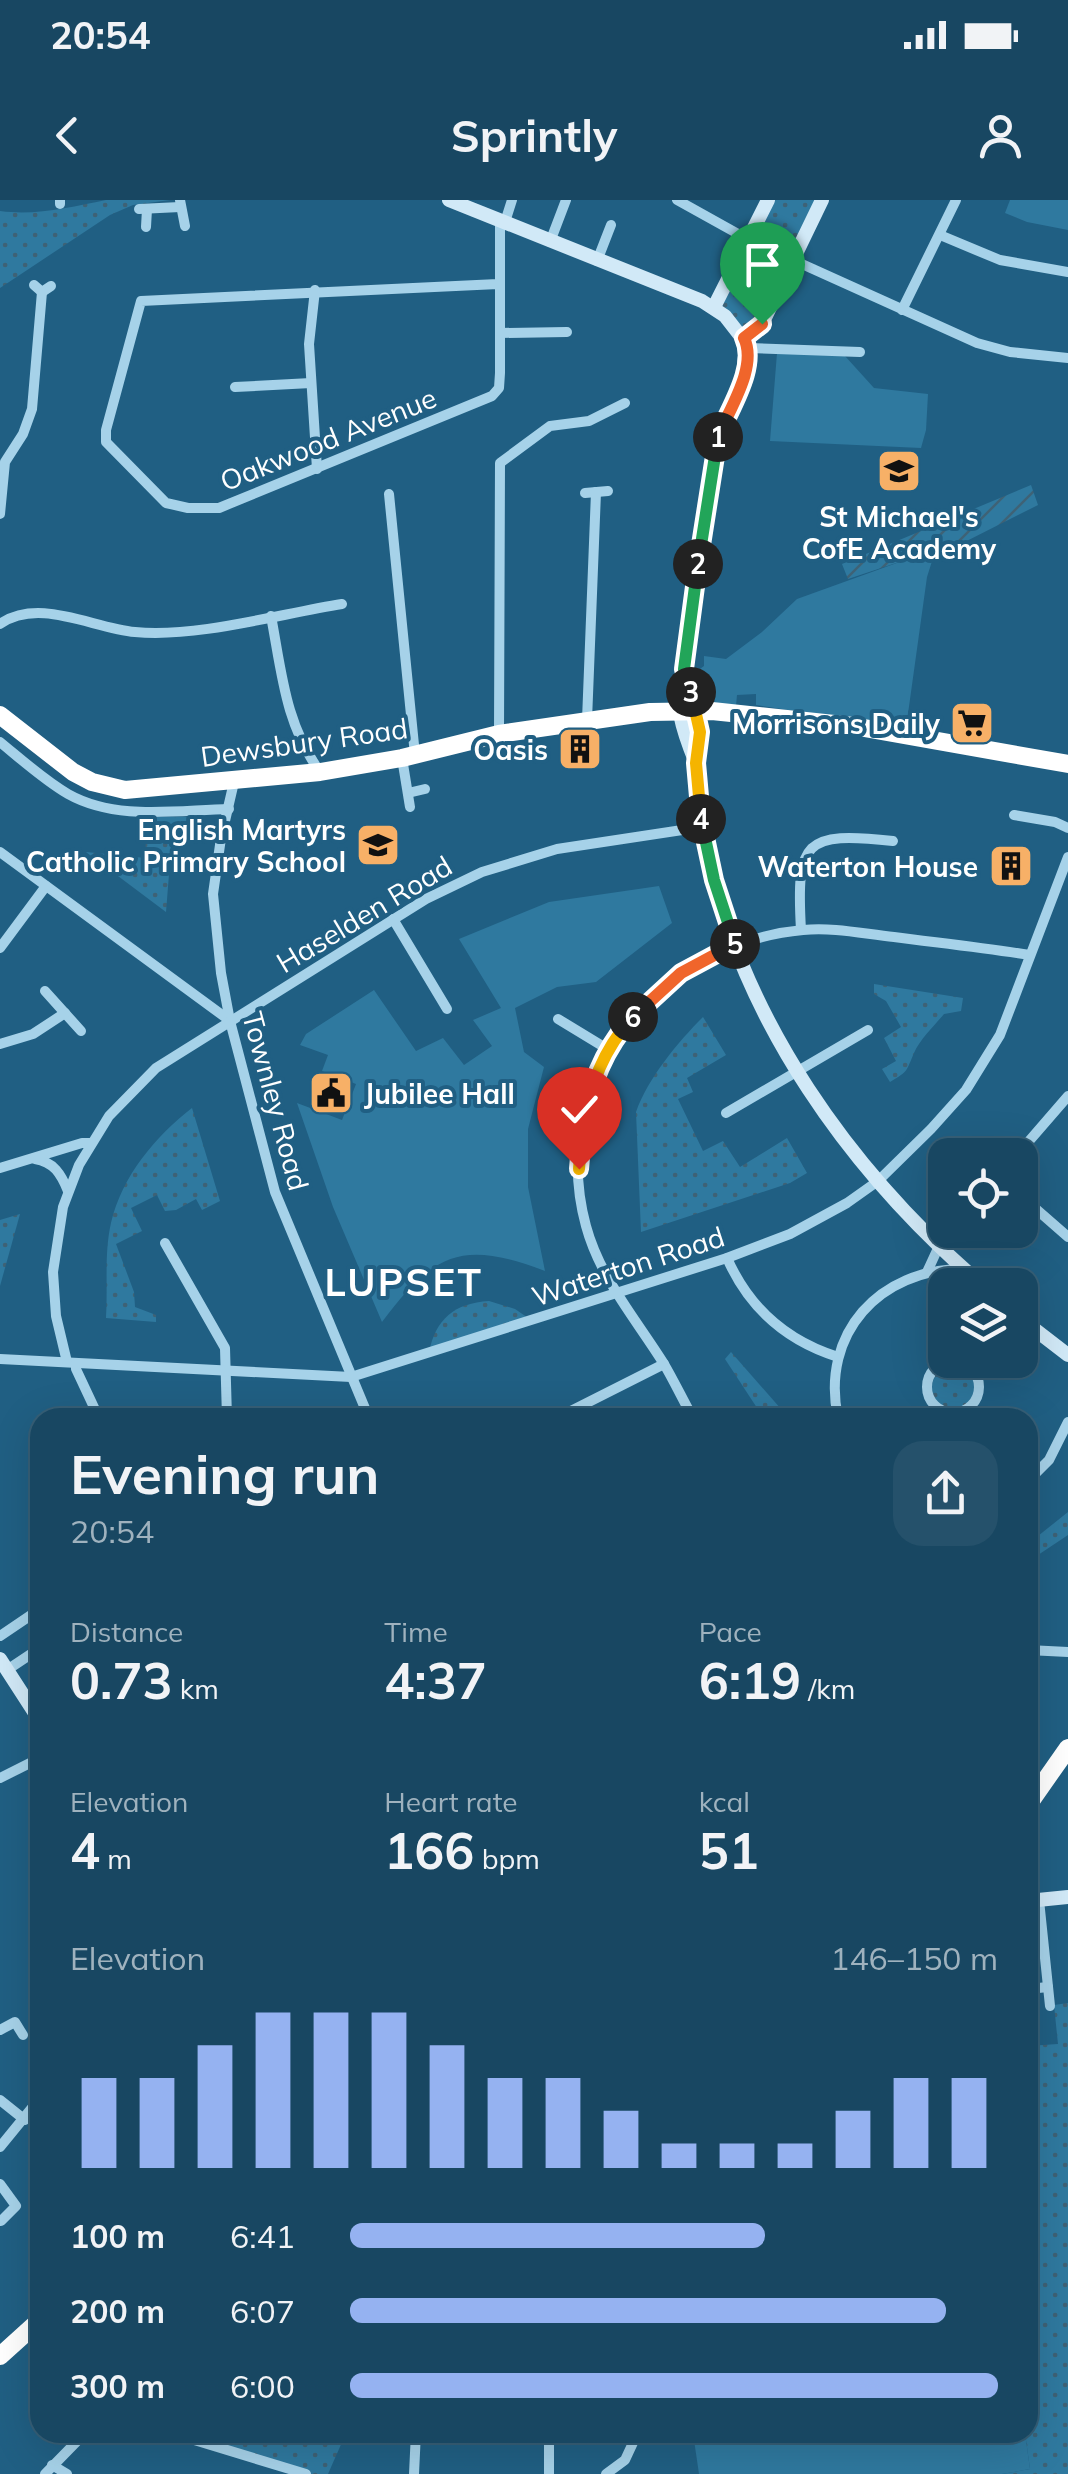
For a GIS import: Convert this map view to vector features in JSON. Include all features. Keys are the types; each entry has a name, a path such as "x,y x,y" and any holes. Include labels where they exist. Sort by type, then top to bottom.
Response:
{"highway":[{"name":"Dewsbury Road","path":"0,715 73,772 125,790 320,772 500,734 650,712 727,721 747,716 853,726 1018,757 1063,755"},
{"path":"1038,1792 1068,1748"},
{"path":"0,2356 30,2329"}],"street":[{"path":"449,200 714,307 746,343 860,352"},
{"name":"Oakwood Avenue","path":"315,290 141,301 105,438 108,446 160,500 178,508 219,508 497,393 502,222 512,200"},
{"path":"550,242 566,200"},
{"path":"677,200 749,240"},
{"path":"714,307 768,200"},
{"path":"822,200 762,324 746,343 743,380 716,441 684,669 678,683 689,716 702,827 714,880 763,1009 797,1072 838,1132 928,1234"},
{"path":"902,310 956,200"},
{"path":"146,227 143,209 180,204 184,226"},
{"path":"598,261 611,225"},
{"path":"940,235 1000,260 1068,272"},
{"path":"794,260 978,344 1068,358"},
{"path":"317,469 309,344 315,290 498,284"},
{"path":"0,514 5,462 23,434 32,409 42,288"},
{"path":"500,333 567,332"},
{"path":"235,386 312,383"},
{"path":"500,734 500,463 550,426 589,420 626,403"},
{"path":"587,720 596,492"},
{"path":"389,494 410,807"},
{"path":"0,624 18,613 35,612 114,629 158,633 342,604"},
{"path":"271,616 290,716 301,745 320,772"},
{"name":"Dewsbury Road","path":"0,742 57,788 100,807 138,812 229,808"},
{"name":"Townley Road","path":"234,782 213,894 230,1021 275,1192 364,1408"},
{"path":"408,792 425,790"},
{"path":"1014,815 1068,828"},
{"name":"Haselden Road","path":"94,1408 71,1362 56,1316 53,1272 59,1223 68,1191 90,1143 144,1079 393,919 482,872 532,855 702,827"},
{"path":"801,930 801,866 815,846 827,838 841,836 893,842"},
{"path":"0,852 230,1021"},
{"name":"Waterton Road","path":"0,1358 351,1378 726,1258 817,1221 878,1181 966,1090 1000,1035 1068,858"},
{"path":"0,948 46,886"},
{"path":"393,919 447,1009"},
{"path":"688,1408 601,1266 586,1226 579,1169 589,1094 625,1025 681,973 736,946 801,930 846,931 1030,955"},
{"path":"45,991 81,1031"},
{"path":"0,1044 32,1034 65,1013"},
{"path":"558,1019 609,1050"},
{"path":"726,1113 868,1030"},
{"path":"1031,1138 1068,1096"},
{"path":"0,1168 90,1143"},
{"path":"30,1158 46,1161 55,1168 68,1191"},
{"path":"1038,1211 1068,1237"},
{"path":"165,1243 225,1348 227,1408"},
{"path":"836,1408 838,1357 846,1337 871,1302 906,1278 927,1272 938,1248"},
{"path":"941,1248 962,1268"},
{"path":"726,1258 750,1298 771,1321 796,1339 838,1357"},
{"path":"1038,1332 1068,1355"},
{"path":"940,1408 932,1403 927,1382 932,1372 951,1361 974,1364 980,1388 968,1408"},
{"path":"577,1408 664,1364"},
{"path":"1038,1471 1049,1460 1068,1422"},
{"path":"0,1636 30,1616"},
{"path":"1038,1650 1068,1652"},
{"path":"30,1652 4,1664 30,1706"},
{"path":"0,1778 30,1763"},
{"path":"1038,1900 1068,1897"},
{"path":"1038,1929 1050,2006"},
{"path":"1038,1988 1048,1987"},
{"path":"0,2030 15,2022 23,2035"},
{"path":"0,2100 24,2120"},
{"path":"0,2147 30,2112"},
{"path":"0,2184 16,2206 0,2222"},
{"path":"48,2469 75,2443"},
{"path":"204,2443 304,2474"},
{"path":"414,2474 415,2443"},
{"path":"549,2443 550,2474"},
{"path":"606,2474 625,2460 633,2443"},
{"path":"48,2469 68,2474"}],"shaded area":[{"path":"106,200 170,200 133,205 110,215 0,288 0,211 40,212"},
{"path":"768,200 822,200 762,324 743,337 714,307"},
{"path":"1010,200 1068,200 1068,230 1005,213"},
{"path":"777,353 845,356 874,388 928,394 921,448 770,441"},
{"path":"1031,485 1038,505 933,558 929,552 848,579 842,564"},
{"path":"930,551 933,558 906,728 756,705 756,694 737,695 736,706 721,705 703,695 697,671 704,666 704,656 726,659 797,599"},
{"path":"147,817 199,817 194,840 172,836 166,912 86,852 145,858"},
{"path":"659,886 672,923 596,982 557,987 515,1008 524,1052 544,1067 528,1129 528,1187 545,1271 491,1256 452,1259 418,1280 382,1322 333,1207 297,1103 342,1120 356,1084 322,1071 328,1055 300,1045 306,1034 374,990 416,1051 443,1038 464,1065 492,1046 473,1020 501,1008 459,939 549,902"},
{"path":"874,984 963,998 961,1011 944,1014 920,1043 906,1070 890,1082 882,1069 896,1061 884,1038 901,1027 886,1001 874,994"},
{"path":"703,1017 726,1055 687,1078 693,1092 678,1099 703,1151 723,1141 740,1167 787,1138 807,1173 790,1183 641,1232 636,1112 665,1061"},
{"path":"192,1108 220,1201 202,1210 196,1199 176,1210 165,1211 157,1195 131,1208 142,1231 116,1244 134,1292 135,1307 156,1315 156,1322 106,1318 108,1247 116,1206 142,1159"},
{"path":"20,1214 0,1286 0,1220"},
{"path":"489,1301 515,1309 531,1320 429,1353 436,1331 448,1315 466,1305"},
{"path":"731,1352 780,1408 757,1408 725,1359"},
{"path":"934,1378 974,1378 975,1397 964,1408 944,1408 933,1397"},
{"path":"1068,1512 1068,1535 1038,1555 1038,1536"},
{"path":"1068,2003 1068,2474 1002,2474 1030,2469 1026,2443 1038,2443 1038,2045 1058,2044 1054,2005"},
{"path":"227,2443 342,2443 328,2474 303,2474 225,2449"},
{"path":"694,2443 1026,2443 1030,2469 1002,2474 699,2474"}],"place":[{"name":"St Michael's CofE Academy","path":"899,471"},
{"name":"Morrisons Daily","path":"972,723"},
{"name":"Oasis","path":"580,749"},
{"name":"English Martyrs Catholic Primary School","path":"378,845"},
{"name":"Waterton House","path":"1011,866"},
{"name":"Jubilee Hall","path":"331,1093"}],"district":[{"name":"LUPSET","path":"404,1282"}],"route":[{"path":"579,1169 589,1094 625,1025 681,973 736,946 714,880 702,827 696,763 699,721 684,669 716,441 743,380 748,348 744,338 762,324"}]}
